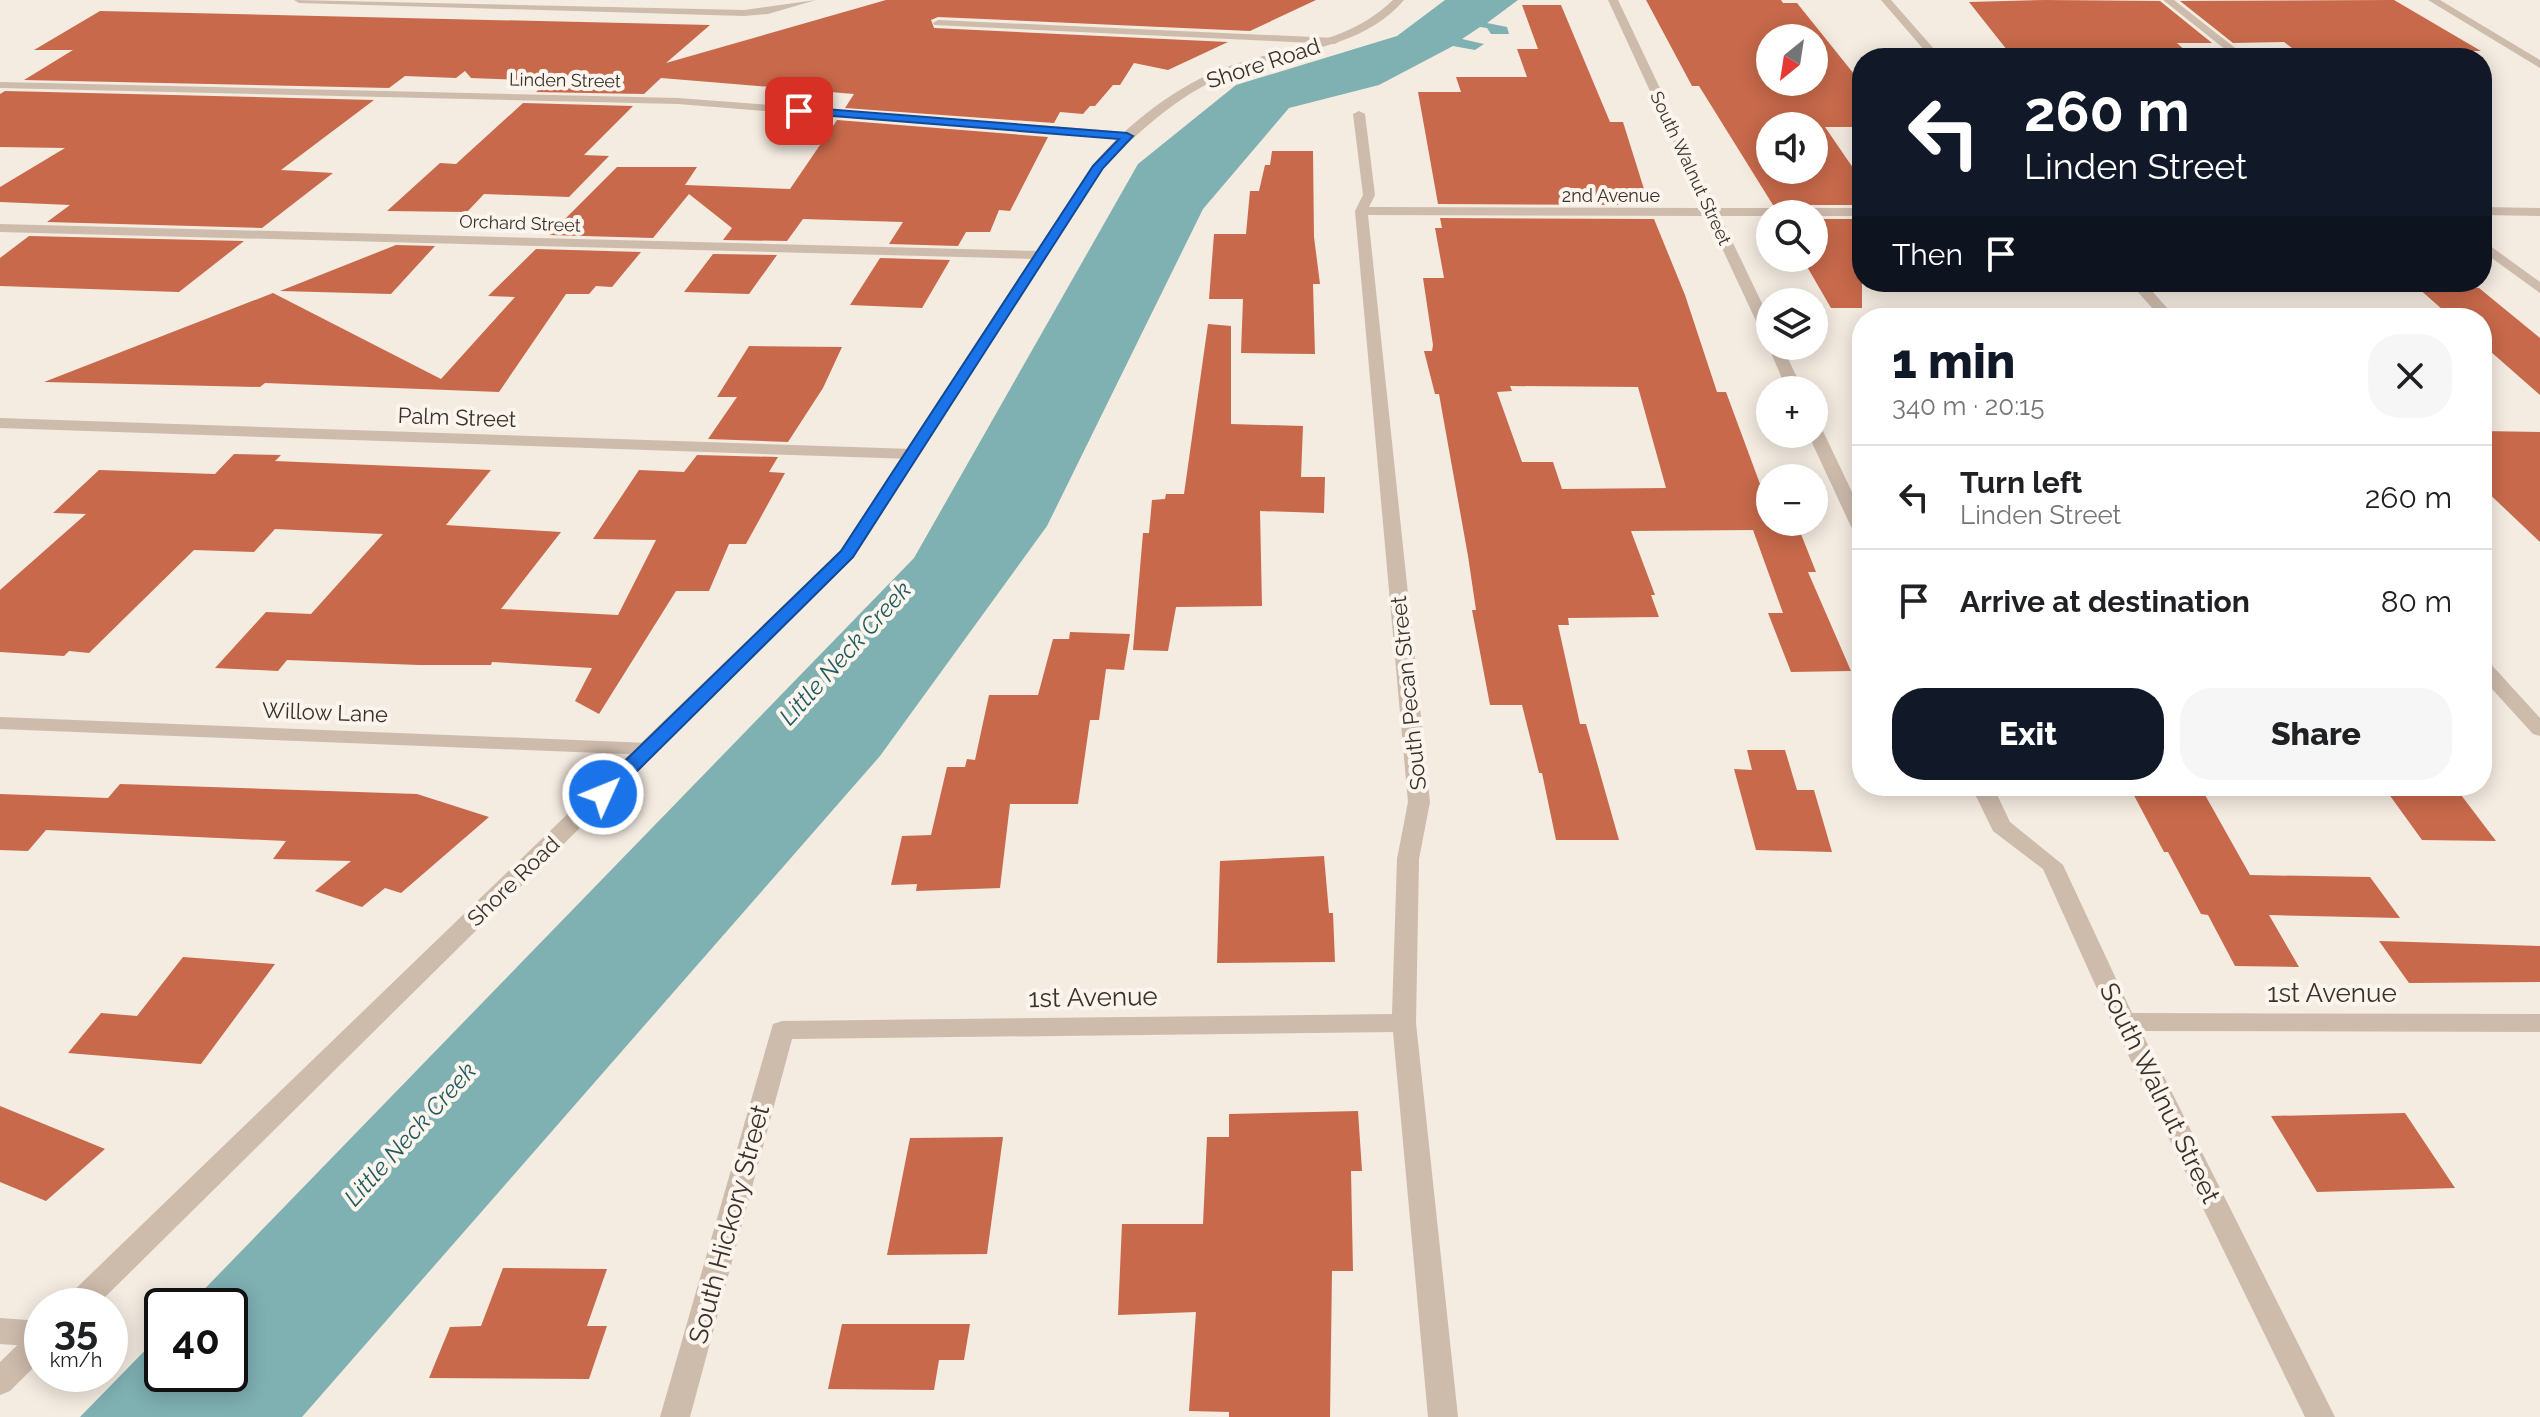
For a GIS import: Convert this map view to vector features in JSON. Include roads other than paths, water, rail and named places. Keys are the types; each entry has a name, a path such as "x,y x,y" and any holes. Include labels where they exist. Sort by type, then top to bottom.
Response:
{"street":[{"path":"299,0 756,13 811,0"},
{"path":"642,10 654,0"},
{"name":"Shore Road","path":"95,1288 847,554 1098,166 1127,136 1194,86 1232,69 1335,41 1365,29 1399,0"},
{"name":"South Walnut Street","path":"1613,0 1756,307"},
{"path":"1886,0 1928,48"},
{"path":"2168,0 2230,48"},
{"path":"2433,0 2540,65"},
{"path":"938,23 1335,41"},
{"name":"Linden Street","path":"0,85 678,101 1127,136"},
{"name":"South Pecan Street","path":"1359,114 1369,195 1361,211 1419,802 1408,859 1404,1023 1443,1417"},
{"name":"2nd Avenue","path":"1361,211 1852,212"},
{"path":"2492,211 2540,212"},
{"name":"Orchard Street","path":"0,228 1040,255"},
{"path":"2492,252 2540,289"},
{"path":"2145,292 2160,308"},
{"name":"Palm Street","path":"0,423 912,454"},
{"path":"1823,448 1852,510"},
{"path":"2492,677 2540,730"},
{"name":"Willow Lane","path":"0,723 649,749"},
{"name":"South Walnut Street","path":"1987,796 2001,826 2052,865 2124,1022 2320,1417"},
{"name":"1st Avenue","path":"2124,1022 2540,1023"},
{"name":"1st Avenue","path":"782,1030 1404,1023"},
{"name":"South Hickory Street","path":"675,1417 782,1030"},
{"path":"0,1331 24,1333"},
{"path":"0,1382 24,1358"}],"water":[{"name":"Little Neck Creek","path":"1445,0 1518,0 1487,23 1507,27 1509,34 1491,34 1487,28 1480,27 1462,39 1484,44 1475,50 1453,46 1379,85 1289,108 1203,209 1047,526 880,756 302,1417 80,1417 104,1392 128,1392 128,1368 144,1351 144,1392 248,1392 248,1288 205,1288 914,558 1138,164 1236,85 1397,36"}]}
